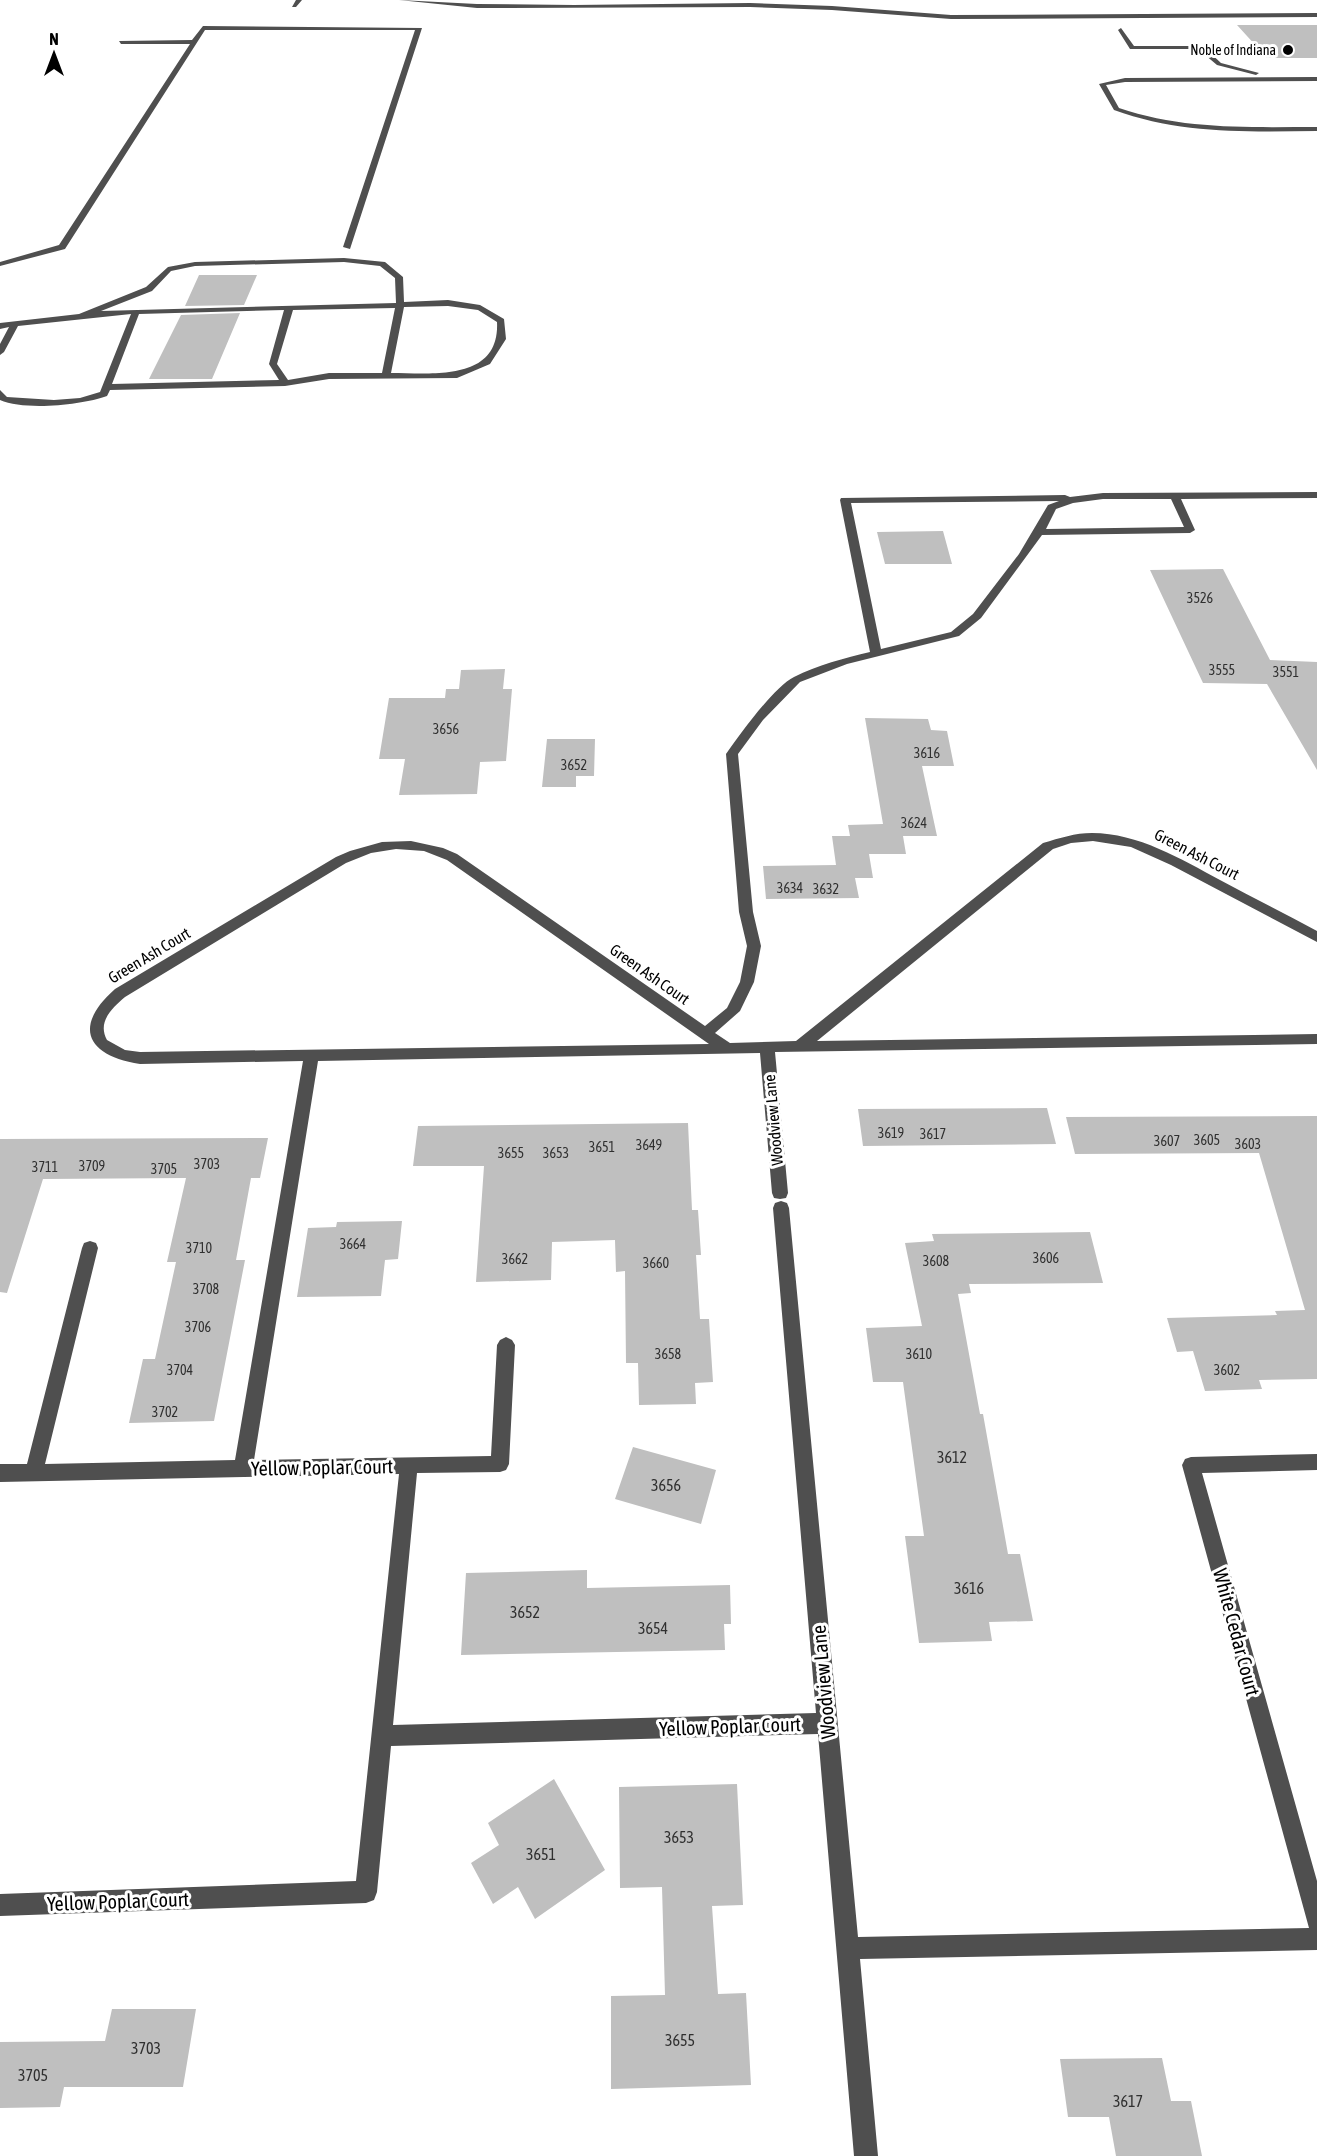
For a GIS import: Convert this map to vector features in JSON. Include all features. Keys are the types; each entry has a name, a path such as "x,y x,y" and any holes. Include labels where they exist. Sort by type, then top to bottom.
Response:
{"street":[{"path":"294,6 299,0"},
{"path":"402,0 477,6 750,5 951,17 1317,15"},
{"path":"540,0 573,7"},
{"path":"894,12 900,3"},
{"path":"0,264 62,247 203,28 419,28 347,247"},
{"path":"1121,30 1132,48 1246,47"},
{"path":"121,42 194,42"},
{"path":"1200,47 1219,64 1286,79"},
{"path":"1317,79 1125,80 1102,84 1116,109 1144,119 1197,128 1317,129"},
{"path":"81,316 149,290 168,269 195,264 344,260 382,264 399,277 400,305 386,376"},
{"path":"0,326 136,311 448,303 480,308 501,321 502,339 487,362 457,375 328,376 285,383 107,387"},
{"path":"285,383 273,364 289,308"},
{"path":"0,393 4,399 44,403 87,401 104,394 136,311"},
{"path":"0,352 15,324"},
{"path":"705,1034 733,1011 747,982 754,946 746,912 732,754 759,717 796,680 843,662 955,634 977,616 1038,532 1052,507 1071,500 1103,495 1317,495"},
{"path":"1038,532 1190,530 1175,496"},
{"path":"876,654 845,500 1086,498"},
{"name":"Green Ash Court","path":"799,1047 1048,846 1074,838 1105,837 1141,845 1317,937"},
{"name":"Green Ash Court","path":"727,1049 452,857 438,850 405,844 364,850 341,860 120,993 103,1009 97,1022 97,1035 104,1047 118,1056 127,1058 727,1049 767,1047 1317,1040"},
{"name":"Woodview Lane","path":"767,1047 866,2156"},
{"path":"243,1469 311,1056"},
{"path":"34,1472 90,1248"},
{"path":"408,1465 500,1464 506,1346"},
{"name":"White Cedar Court","path":"1317,1462 1191,1465 1317,1921"},
{"name":"Yellow Poplar Court","path":"0,1473 408,1465 366,1892 0,1905"},
{"name":"Yellow Poplar Court","path":"381,1736 827,1724"},
{"path":"846,1948 1317,1939"}],"building":[{"name":"Noble of Indiana","path":"1237,25 1317,25 1317,58 1267,58"},
{"path":"199,275 257,275 244,305 185,306"},
{"path":"240,313 212,379 149,379 181,315"},
{"path":"943,531 952,564 885,564 877,532"},
{"path":"1223,569 1270,660 1317,662 1317,770 1267,684 1203,683 1150,570"},
{"path":"505,669 503,689 512,689 506,761 480,762 477,794 399,795 405,759 379,759 389,698 445,698 446,689 459,689 461,670"},
{"path":"865,718 928,719 931,730 947,731 954,766 922,766 937,836 903,836 906,854 869,854 873,878 855,878 859,898 766,899 763,866 836,865 832,836 850,836 848,825 883,824"},
{"path":"547,739 595,739 594,776 576,776 576,787 542,787"},
{"path":"1047,1108 1056,1144 863,1146 858,1109"},
{"path":"1317,1116 1317,1379 1259,1380 1262,1389 1205,1391 1193,1351 1177,1352 1167,1318 1277,1315 1275,1311 1305,1310 1259,1153 1075,1154 1066,1117"},
{"path":"688,1123 692,1210 698,1210 701,1255 696,1255 700,1319 709,1319 713,1382 695,1383 696,1404 639,1405 638,1363 626,1363 625,1271 616,1272 615,1240 552,1242 551,1280 476,1282 484,1166 413,1166 418,1126"},
{"path":"268,1138 260,1178 251,1178 236,1260 245,1260 214,1421 129,1423 143,1359 155,1359 176,1262 167,1262 186,1178 43,1179 7,1293 0,1292 0,1139"},
{"path":"402,1221 398,1259 385,1260 381,1296 297,1297 308,1228 336,1227 337,1222"},
{"path":"1090,1232 1103,1283 969,1284 971,1293 958,1294 980,1414 983,1414 1008,1554 1020,1554 1033,1621 989,1622 992,1641 919,1643 905,1536 924,1536 903,1382 873,1382 866,1328 922,1326 905,1243 934,1241 932,1234"},
{"path":"633,1447 716,1470 701,1524 615,1499"},
{"path":"587,1570 587,1588 730,1585 731,1624 724,1624 725,1650 461,1655 466,1573"},
{"path":"554,1779 605,1870 535,1919 518,1887 493,1904 471,1863 499,1845 488,1823"},
{"path":"737,1784 743,1905 712,1906 718,1994 746,1993 751,2085 611,2089 611,1996 665,1995 662,1887 620,1888 619,1787"},
{"path":"112,2009 196,2009 183,2087 64,2087 60,2107 0,2108 0,2042 105,2041"},
{"path":"1162,2058 1171,2101 1191,2101 1202,2156 1116,2156 1109,2117 1068,2117 1060,2059"}],"place":[{"name":"Noble of Indiana","path":"1288,50"}]}
